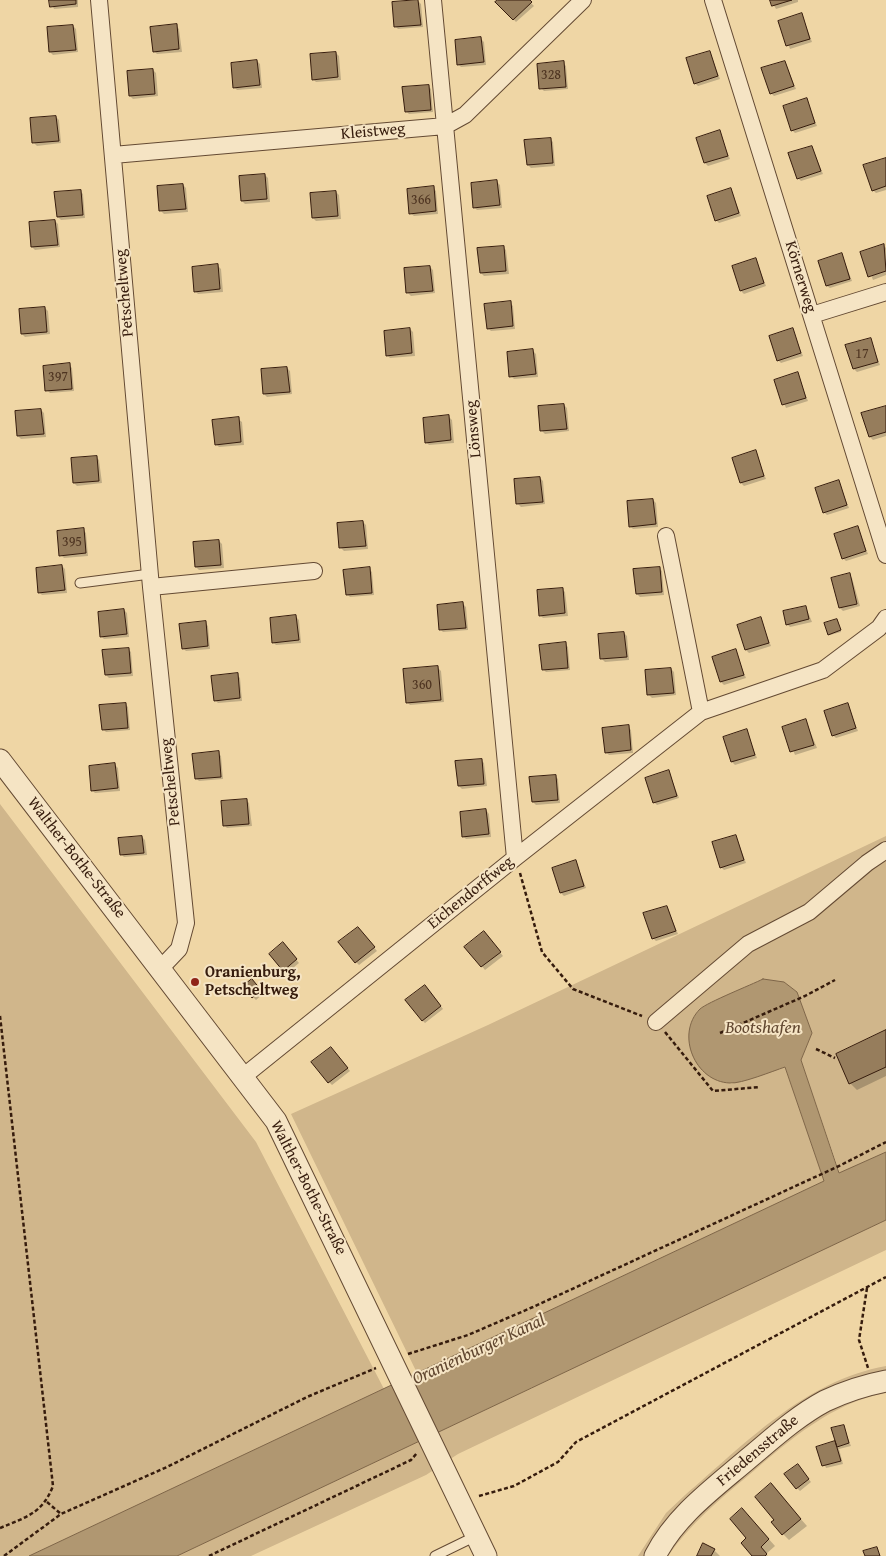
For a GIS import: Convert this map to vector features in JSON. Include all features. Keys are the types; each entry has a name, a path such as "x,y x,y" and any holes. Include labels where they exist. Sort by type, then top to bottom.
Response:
{"street":[{"name":"Petscheltweg","path":"99,0 150,580 186,923 180,949 160,969"},
{"name":"Lönsweg","path":"433,0 515,858"},
{"name":"Kleistweg","path":"113,155 446,126 465,115 583,0"},
{"name":"Körnerweg","path":"713,0 886,555"},
{"path":"812,315 886,292"},
{"path":"666,536 701,712"},
{"path":"150,580 314,571"},
{"name":"Eichendorffweg","path":"244,1076 515,858 701,712 823,670 879,628 886,618"},
{"name":"Walther-Bothe-Straße","path":"0,760 244,1076 276,1121 486,1556"},
{"path":"656,1022 748,944 809,912 867,862 886,850"},
{"name":"Friedensstraße","path":"655,1556 661,1545 689,1509 781,1431 825,1401 879,1382"}],"lane":[{"path":"80,583 150,580"},
{"path":"435,1556 476,1536"}],"path":[{"path":"515,858 542,952 573,989 656,1022 713,1091 760,1087"},
{"path":"720,1033 805,996 835,980"},
{"path":"0,1016 53,1486 47,1502 31,1514 0,1528"},
{"path":"816,1049 835,1058"},
{"path":"402,1356 468,1335 533,1307 843,1164 886,1142"},
{"path":"478,1496 514,1486 558,1462 576,1442 886,1277"},
{"path":"867,1288 859,1340 879,1382"},
{"path":"4,1556 62,1514 167,1467 307,1397 379,1367"},
{"path":"210,1556 411,1460 422,1446"},
{"path":"47,1502 62,1514"}],"shaded area":[{"path":"0,804 256,1142 384,1389 29,1556 0,1556"},
{"path":"886,836 886,1152 840,1174 801,1060 812,1033 797,992 784,982 701,1008 690,1025 689,1042 731,1084 785,1067 824,1181 417,1373 291,1114 488,1025"},
{"path":"886,1220 886,1250 458,1454 426,1475 251,1556 177,1556"},
{"path":"886,1366 886,1393 847,1405 829,1414 796,1436 706,1512 668,1556 638,1556 666,1513 777,1417 828,1385 856,1374"}],"water":[{"path":"763,979 784,982 797,992 812,1033 801,1060 839,1173 886,1152 886,1220 177,1556 29,1556 824,1181 785,1067 730,1083 718,1081 707,1075 692,1055 689,1031 693,1019 700,1009"}],"building":[{"path":"49,0 76,0 76,4 50,7"},
{"path":"418,0 421,25 394,27 392,2"},
{"path":"498,0 530,0 532,2 513,20 495,2"},
{"path":"770,0 792,0 772,6"},
{"path":"802,13 810,39 786,46 778,21"},
{"path":"177,24 179,49 153,52 150,27"},
{"path":"73,25 76,50 49,52 47,27"},
{"path":"481,37 484,62 457,65 455,40"},
{"path":"710,51 718,76 694,84 686,58"},
{"path":"336,52 338,77 312,80 310,54"},
{"path":"257,60 260,85 233,88 231,63"},
{"path":"564,61 566,87 539,89 537,64"},
{"path":"785,61 794,86 770,94 761,68"},
{"path":"153,69 155,94 129,96 127,71"},
{"path":"429,85 431,110 405,112 402,87"},
{"path":"807,98 815,123 791,131 783,106"},
{"path":"56,116 59,141 32,143 30,118"},
{"path":"720,130 728,156 704,163 696,138"},
{"path":"551,138 553,163 527,165 524,140"},
{"path":"812,146 821,171 797,179 788,153"},
{"path":"886,158 886,186 872,191 863,165"},
{"path":"265,174 267,199 241,201 239,176"},
{"path":"497,180 500,205 473,208 471,183"},
{"path":"183,184 186,209 159,211 157,186"},
{"path":"434,186 436,211 409,214 407,189"},
{"path":"731,188 739,213 715,221 707,196"},
{"path":"81,190 83,215 57,217 54,192"},
{"path":"336,191 338,216 312,218 310,193"},
{"path":"55,220 58,245 31,247 29,222"},
{"path":"884,244 886,271 868,277 860,252"},
{"path":"504,246 506,271 480,273 477,248"},
{"path":"842,253 850,279 826,286 818,261"},
{"path":"756,258 764,283 740,291 732,266"},
{"path":"218,264 220,289 194,292 192,267"},
{"path":"430,266 433,291 406,293 404,268"},
{"path":"511,301 513,326 487,329 484,304"},
{"path":"45,307 47,332 21,334 19,309"},
{"path":"410,328 412,353 386,356 384,331"},
{"path":"793,328 801,353 777,361 769,336"},
{"path":"871,338 878,362 853,369 845,345"},
{"path":"533,349 536,374 509,377 507,352"},
{"path":"70,363 72,389 45,391 43,366"},
{"path":"287,367 290,392 263,394 261,369"},
{"path":"798,372 806,398 782,405 774,380"},
{"path":"564,404 567,429 540,431 538,406"},
{"path":"886,406 886,432 869,437 861,413"},
{"path":"41,409 44,434 17,436 15,411"},
{"path":"449,415 451,440 425,443 423,418"},
{"path":"239,417 241,442 215,445 212,420"},
{"path":"756,450 764,476 740,483 732,458"},
{"path":"97,456 99,481 73,483 71,458"},
{"path":"540,477 543,502 516,504 514,479"},
{"path":"839,480 847,505 823,513 815,488"},
{"path":"653,499 656,524 629,527 627,501"},
{"path":"363,521 366,546 339,548 337,523"},
{"path":"858,526 866,551 842,559 834,534"},
{"path":"84,528 86,553 59,556 57,531"},
{"path":"219,540 221,565 195,567 193,542"},
{"path":"62,565 65,590 38,593 36,568"},
{"path":"370,567 372,593 346,595 343,570"},
{"path":"660,567 662,592 636,594 633,569"},
{"path":"850,573 857,604 839,608 831,578"},
{"path":"563,588 565,613 539,616 537,590"},
{"path":"463,602 466,628 439,630 437,605"},
{"path":"806,606 809,619 786,625 783,611"},
{"path":"124,609 127,634 100,637 98,612"},
{"path":"296,615 299,640 272,643 270,618"},
{"path":"761,617 769,643 745,650 737,625"},
{"path":"837,619 841,630 828,635 824,623"},
{"path":"206,621 208,646 182,649 179,624"},
{"path":"624,632 627,657 600,659 598,634"},
{"path":"566,642 568,668 542,670 539,645"},
{"path":"129,648 131,673 105,675 102,650"},
{"path":"736,649 744,675 720,682 712,657"},
{"path":"438,666 441,700 406,703 403,669"},
{"path":"671,668 674,693 647,695 645,670"},
{"path":"238,673 240,698 214,701 211,676"},
{"path":"126,703 128,728 102,730 99,705"},
{"path":"848,703 856,728 832,736 824,711"},
{"path":"806,719 814,745 790,752 782,727"},
{"path":"629,725 631,750 605,753 602,728"},
{"path":"747,729 755,755 731,762 723,737"},
{"path":"219,751 221,777 195,779 192,754"},
{"path":"482,759 484,784 458,786 455,761"},
{"path":"115,763 118,788 91,791 89,766"},
{"path":"669,770 677,796 653,803 645,778"},
{"path":"556,775 558,800 532,802 529,777"},
{"path":"247,799 249,824 223,826 221,801"},
{"path":"486,809 489,834 462,837 460,812"},
{"path":"736,835 744,860 720,868 712,842"},
{"path":"142,836 144,853 120,855 118,838"},
{"path":"576,860 584,886 560,893 552,868"},
{"path":"667,906 676,931 652,939 643,913"},
{"path":"358,927 375,947 355,963 338,942"},
{"path":"484,931 501,952 481,967 464,947"},
{"path":"283,942 297,959 283,971 269,954"},
{"path":"252,979 261,990 252,998 243,986"},
{"path":"425,985 441,1006 422,1021 405,1000"},
{"path":"886,1030 886,1067 849,1084 836,1054"},
{"path":"331,1047 348,1068 328,1083 311,1062"},
{"path":"844,1425 849,1443 837,1447 831,1428"},
{"path":"835,1441 841,1461 822,1466 816,1447"},
{"path":"798,1464 809,1479 796,1489 784,1474"},
{"path":"771,1483 801,1519 782,1535 771,1522 774,1520 755,1497"},
{"path":"742,1508 769,1539 761,1547 767,1554 765,1556 752,1556 741,1543 746,1538 730,1519"},
{"path":"703,1543 715,1549 711,1556 697,1556"},
{"path":"877,1547 880,1556 865,1556 863,1551"}],"place":[{"name":"Oranienburg, Petscheltweg","path":"195,982"}],"water label":[{"name":"Bootshafen","path":"763,1028"},
{"name":"Oranienburger Kanal","path":"479,1350"}]}
